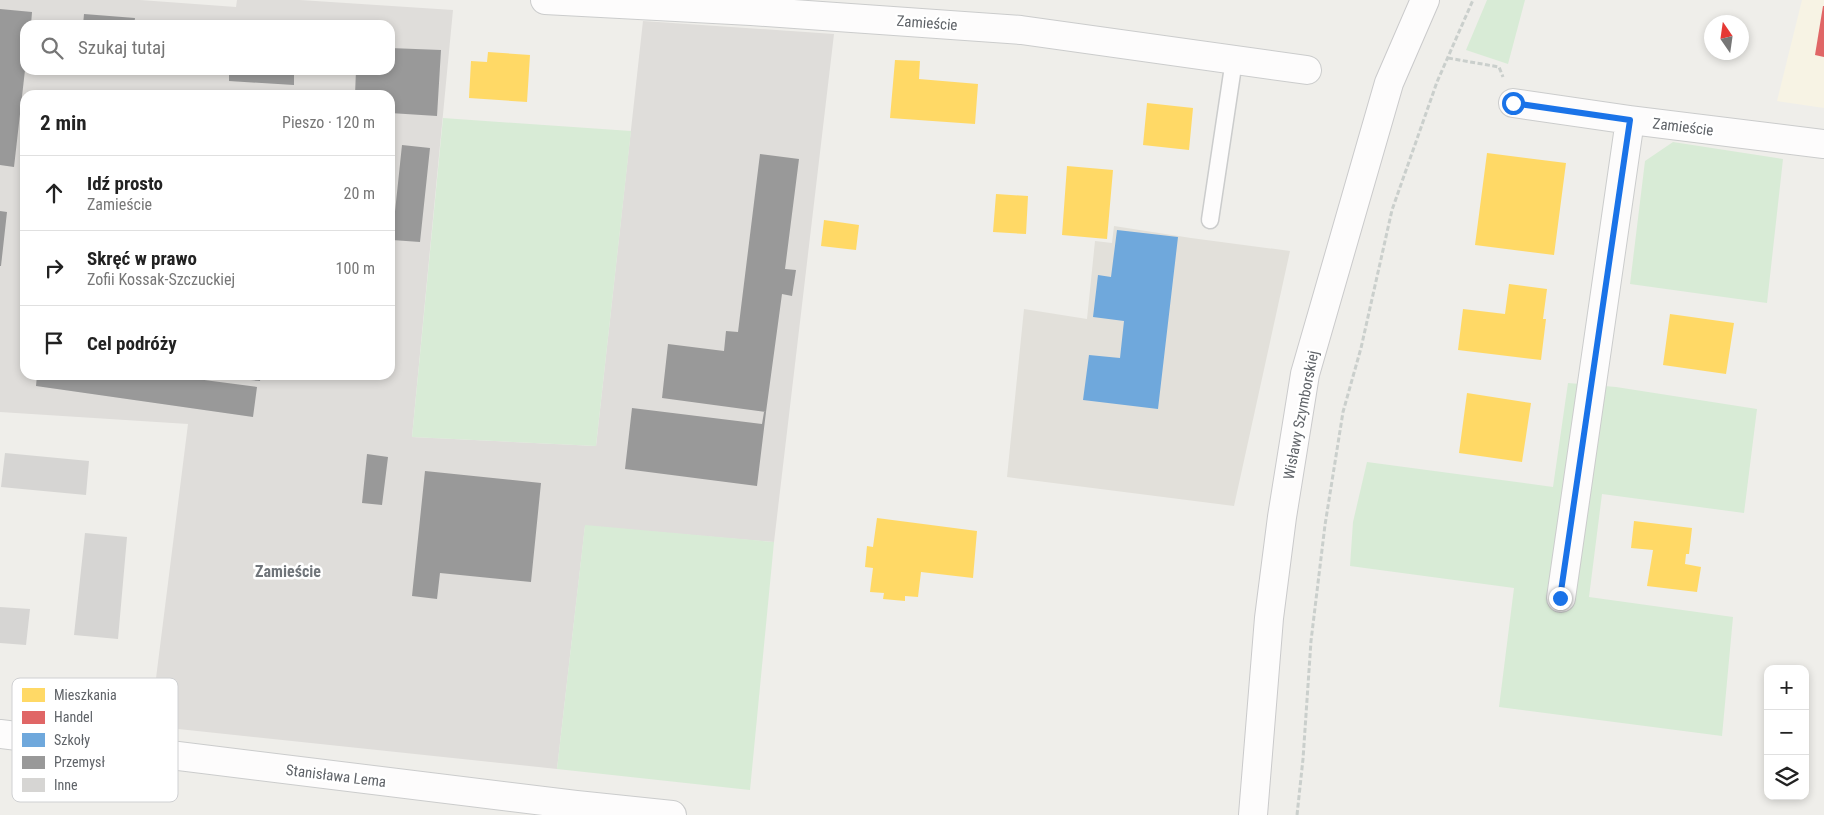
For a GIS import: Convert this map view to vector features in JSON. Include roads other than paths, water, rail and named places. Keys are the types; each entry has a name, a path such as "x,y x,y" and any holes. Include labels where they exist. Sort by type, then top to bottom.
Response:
{"street":[{"name":"Zamieście","path":"545,0 752,6 1021,30 1307,70"},
{"name":"Wisławy Szymborskiej","path":"1252,815 1269,618 1282,517 1305,374 1389,83 1425,0"},
{"name":"Zamieście","path":"1513,103 1630,120 1824,144"},
{"path":"1560,598 1630,120"},
{"name":"Stanisława Lema","path":"178,756 576,806 672,815"}],"lane":[{"path":"1210,220 1234,60"}],"district":[{"name":"Zamieście","path":"288,571"}]}
